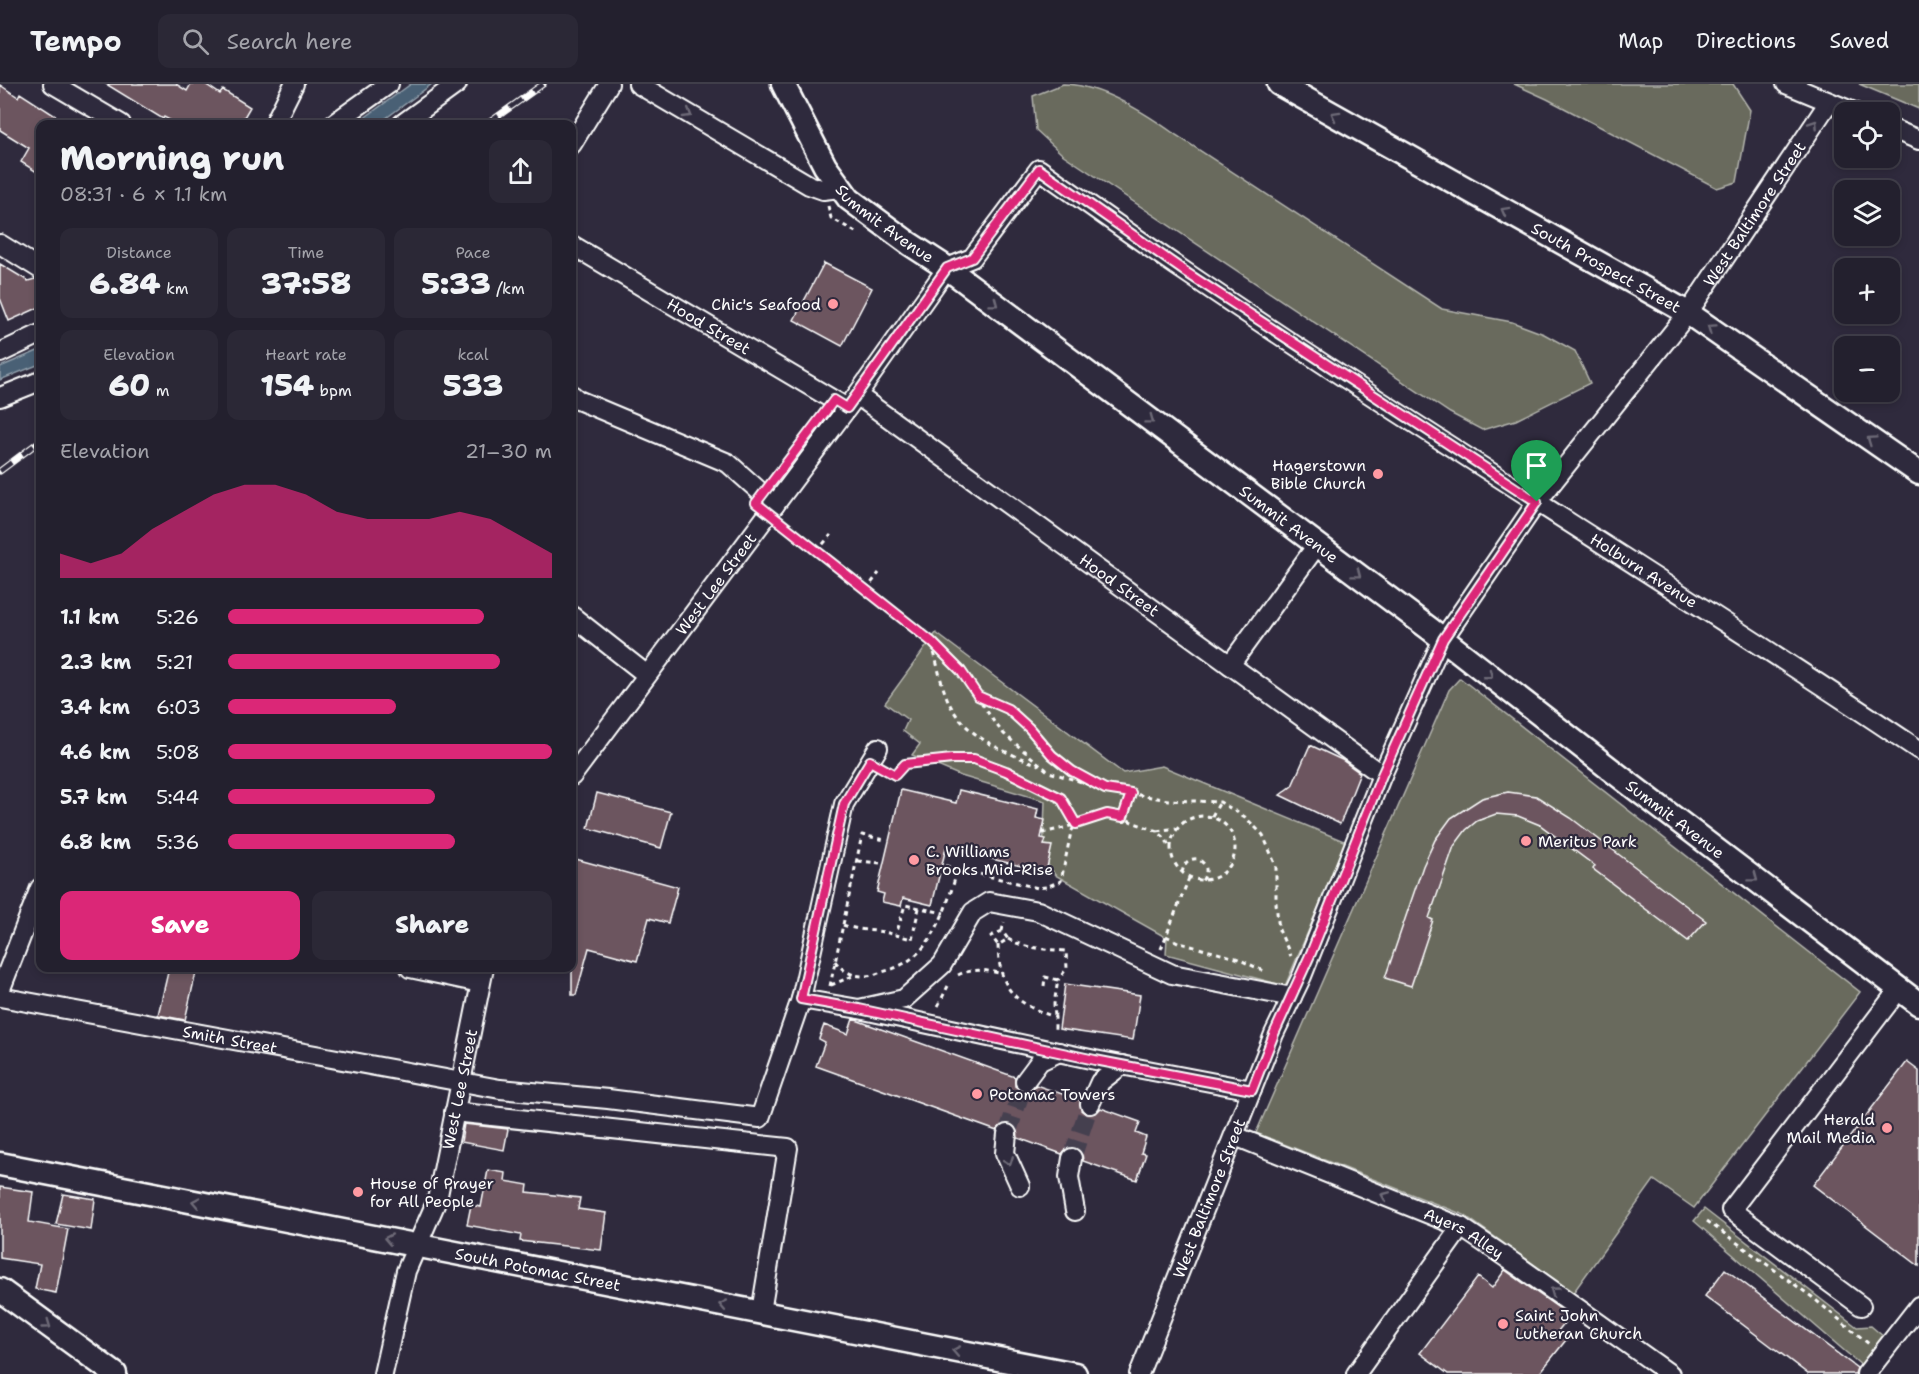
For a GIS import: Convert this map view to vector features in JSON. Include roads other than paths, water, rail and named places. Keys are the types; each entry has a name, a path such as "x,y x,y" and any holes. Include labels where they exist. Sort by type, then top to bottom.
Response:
{"main road":[{"path":"783,84 832,189"},
{"name":"South Prospect Street","path":"1279,84 1688,313 1919,473"},
{"name":"Summit Avenue","path":"832,189 947,268 1443,639 1919,1004"},
{"name":"South Potomac Street","path":"0,1164 1075,1374"},
{"path":"0,1290 114,1374"}],"street":[{"path":"53,84 114,120"},
{"path":"276,120 294,84"},
{"path":"339,120 389,84"},
{"path":"408,120 457,84"},
{"path":"576,138 609,84"},
{"name":"Summit Avenue","path":"638,84 809,185 832,189"},
{"path":"1786,84 1834,104"},
{"name":"West Baltimore Street","path":"1139,1374 1274,1034 1302,976 1382,775 1443,639 1537,502 1688,313 1829,102"},
{"path":"1900,132 1919,140"},
{"name":"West Lee Street","path":"576,771 852,402 947,268 972,258 1039,169"},
{"name":"Holburn Avenue","path":"1039,169 1187,273 1919,750"},
{"path":"0,244 36,266"},
{"name":"Hood Street","path":"576,247 852,402 1230,665 1382,775"},
{"path":"0,353 36,336"},
{"path":"0,398 36,383"},
{"path":"576,398 728,462 772,509"},
{"path":"1230,665 1317,545"},
{"path":"576,619 647,675"},
{"path":"874,755 844,804 801,999 1252,1090"},
{"path":"0,991 36,898"},
{"path":"859,1009 904,999 942,965 974,912 989,902 1038,911 1172,974 1292,998"},
{"path":"451,972 482,975"},
{"name":"West Lee Street","path":"383,1374 406,1271 437,1200 482,975"},
{"path":"1861,1306 1731,1210 1899,989"},
{"name":"Smith Street","path":"0,996 460,1083 760,1118 801,999"},
{"path":"1025,1081 1040,1061 1059,1052"},
{"path":"1090,1104 1100,1082 1122,1065"},
{"path":"454,1112 788,1148 762,1312"},
{"path":"1007,1134 1005,1153 1020,1186"},
{"name":"Ayers Alley","path":"1235,1136 1461,1227 1670,1374"},
{"path":"1072,1158 1069,1177 1075,1211"},
{"path":"1356,1374 1461,1227"},
{"path":"1866,1374 1919,1306"}],"water":[{"path":"411,84 432,84 383,120 362,120"},
{"path":"36,352 36,366 0,380 0,367"}],"tunnel":[{"path":"1007,1134 1025,1081"},
{"path":"1072,1158 1090,1104"}],"railway":[{"path":"493,120 543,84"},
{"path":"0,471 36,444"}],"place":[{"name":"Chic's Seafood","path":"833,304"},
{"name":"Hagerstown Bible Church","path":"1378,474"},
{"name":"Meritus Park","path":"1526,841"},
{"name":"C. Williams Brooks Mid‐Rise","path":"914,860"},
{"name":"Potomac Towers","path":"977,1094"},
{"name":"Herald Mail Media","path":"1887,1128"},
{"name":"House of Prayer for All People","path":"358,1192"},
{"name":"Saint John Lutheran Church","path":"1503,1324"}]}
